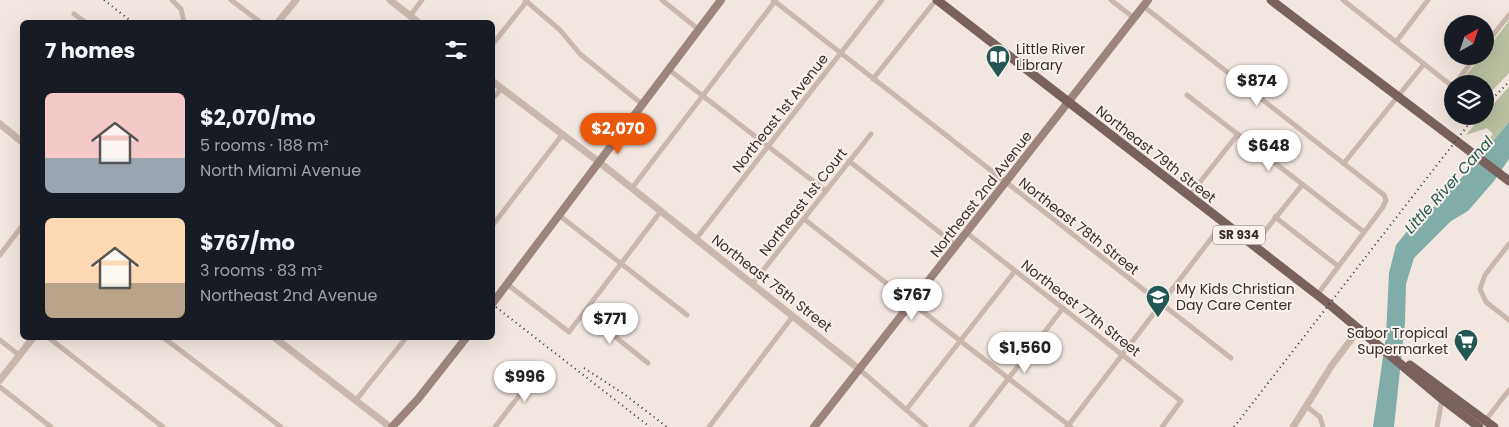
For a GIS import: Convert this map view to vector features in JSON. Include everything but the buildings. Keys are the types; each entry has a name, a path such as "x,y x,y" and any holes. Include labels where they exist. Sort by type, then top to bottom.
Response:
{"main road":[{"path":"495,300 721,0"},
{"name":"Northeast 79th Street","path":"937,0 1482,425"},
{"path":"1271,0 1396,97 1509,181"},
{"name":"Northeast 2nd Avenue","path":"814,427 1146,3"},
{"path":"391,427 418,399 464,340"},
{"name":"Northeast 79th Street","path":"1402,362 1442,399 1482,425 1494,427"}],"street":[{"path":"172,0 181,9 184,20"},
{"path":"231,0 257,20"},
{"path":"280,20 296,0"},
{"path":"390,0 415,20"},
{"path":"410,16 422,0"},
{"path":"662,0 698,29"},
{"name":"Northeast 1st Avenue","path":"696,239 882,0"},
{"path":"873,79 937,0"},
{"path":"1111,0 1134,18"},
{"path":"1343,0 1444,78"},
{"path":"1396,42 1428,0"},
{"path":"495,41 526,1 560,30 580,54 642,104"},
{"path":"632,188 774,1"},
{"name":"Northeast 78th Street","path":"774,1 1231,358"},
{"path":"1146,3 1386,198 1383,207 1317,295"},
{"path":"74,14 82,20"},
{"path":"1494,34 1509,15"},
{"path":"1344,163 1424,64"},
{"path":"1462,75 1469,65"},
{"path":"668,69 826,192"},
{"name":"Northeast 75th Street","path":"495,83 753,283 859,369 926,427"},
{"path":"495,96 502,88"},
{"path":"1187,95 1364,232"},
{"path":"2,128 20,137"},
{"name":"Northeast 1st Court","path":"753,283 872,134"},
{"path":"1188,196 1238,134"},
{"path":"495,222 562,135"},
{"path":"849,161 957,246"},
{"path":"1253,246 1302,185"},
{"path":"507,284 569,332 661,212"},
{"path":"560,216 687,315"},
{"path":"1275,217 1338,266"},
{"path":"804,219 1069,426 1223,223"},
{"path":"0,255 20,229"},
{"name":"Northeast 77th Street","path":"967,233 1181,401 1162,427"},
{"path":"1509,244 1485,275 1480,292 1486,302 1509,320"},
{"path":"906,410 1015,271"},
{"path":"971,427 1063,308"},
{"path":"584,312 648,363"},
{"path":"709,427 793,316"},
{"path":"1293,427 1332,365 1359,329"},
{"path":"0,340 19,355"},
{"path":"0,380 31,340"},
{"path":"52,340 163,427"},
{"path":"167,340 281,427"},
{"path":"277,340 391,427"},
{"path":"356,400 404,340"},
{"path":"494,427 540,367"},
{"path":"0,387 51,427"},
{"path":"1482,425 1509,390"},
{"path":"1437,427 1442,399"},
{"path":"1306,406 1320,417 1323,427"}],"green space":[{"path":"1509,21 1509,73 1494,89 1494,75 1466,75 1474,65 1494,65 1494,40"},
{"path":"1509,87 1509,122 1485,150 1481,147 1493,134 1487,128 1466,135 1474,125 1494,125 1494,103"}],"water":[{"path":"1509,122 1509,159 1494,181 1468,211 1451,221 1414,258 1406,284 1405,323 1394,427 1373,427 1386,336 1389,273 1396,245 1412,225 1436,205 1464,175"}],"railway":[{"path":"104,0 129,20"},
{"path":"1494,97 1509,82"},
{"path":"1234,427 1468,125"},
{"path":"495,306 650,427"},
{"path":"584,368 624,394 667,427"}],"place":[{"name":"Little River Library","path":"998,78"},
{"name":"My Kids Christian Day Care Center","path":"1158,318"},
{"name":"Sabor Tropical Supermarket","path":"1466,362"}],"water label":[{"name":"Little River Canal","path":"1449,185"}]}
